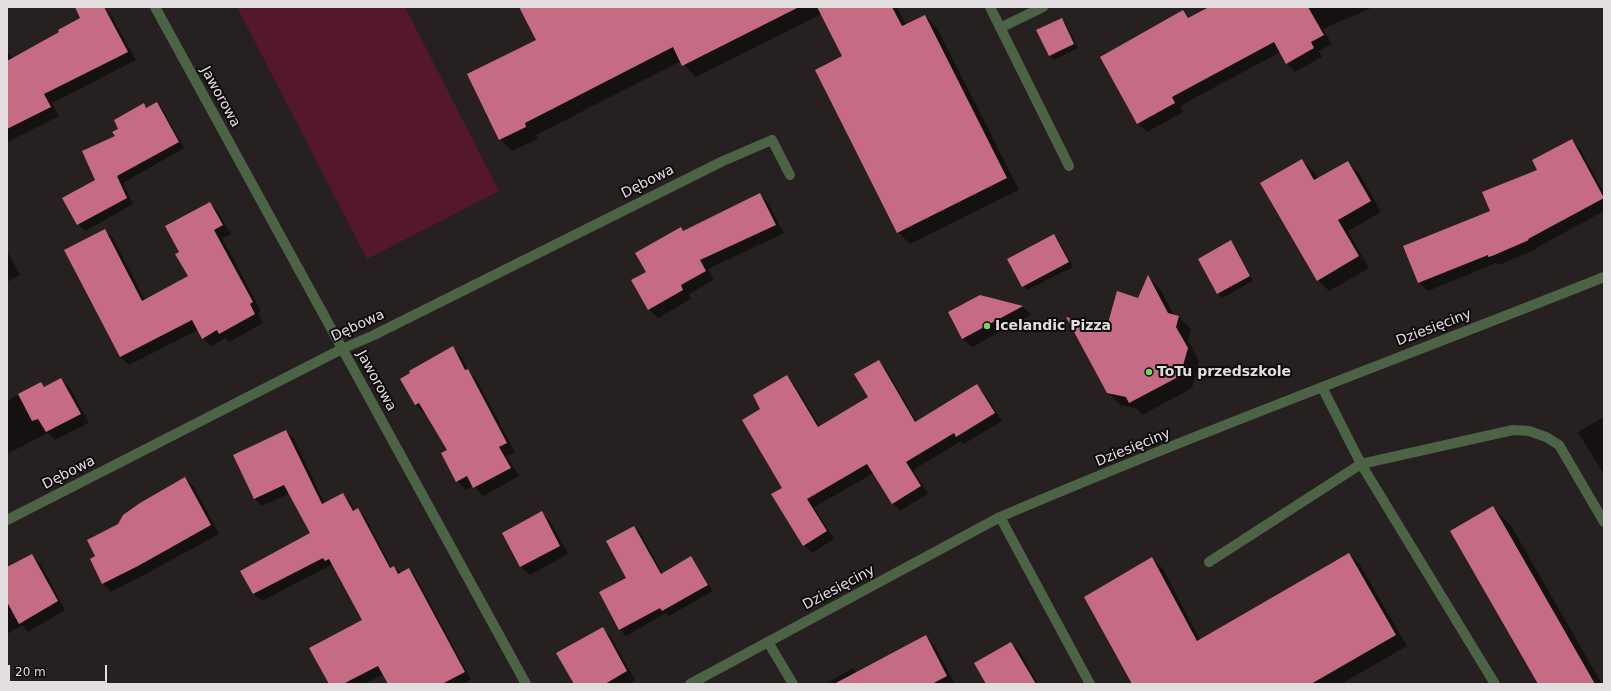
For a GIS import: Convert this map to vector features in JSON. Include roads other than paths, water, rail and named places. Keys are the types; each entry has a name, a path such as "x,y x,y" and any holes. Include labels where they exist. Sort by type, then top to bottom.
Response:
{"street":[{"name":"Jaworowa","path":"155,7 526,684"},
{"path":"990,7 1069,166"},
{"path":"1000,28 1043,7"},
{"name":"Dębowa","path":"7,520 342,349 723,161 772,140 790,175"},
{"name":"Dziesięciny","path":"690,684 1000,517 1322,387 1604,276"},
{"path":"1322,387 1361,464 1495,684"},
{"path":"1209,562 1361,464 1513,430 1529,431 1546,436 1559,445 1604,522"},
{"path":"1000,517 1090,684"},
{"path":"768,642 793,684"}],"place":[{"name":"Icelandic Pizza","path":"987,326"},
{"name":"ToTu przedszkole","path":"1149,372"}]}
